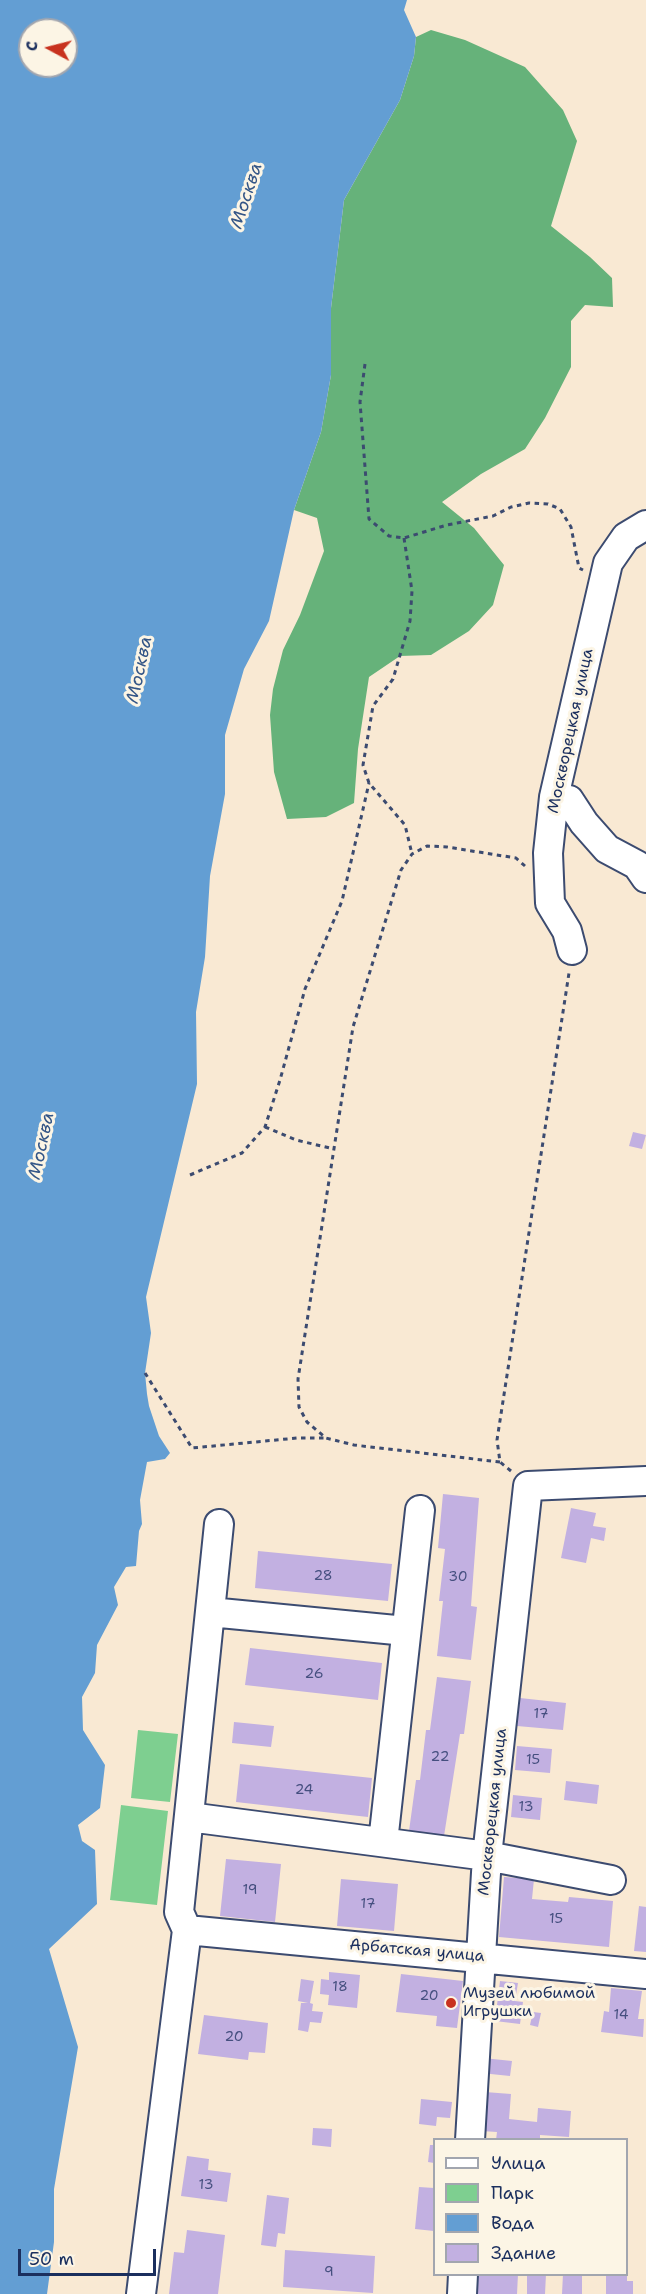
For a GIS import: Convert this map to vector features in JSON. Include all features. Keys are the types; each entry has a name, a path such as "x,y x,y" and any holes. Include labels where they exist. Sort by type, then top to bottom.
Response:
{"street":[{"name":"Москворецкая улица","path":"572,950 567,931 550,903 548,888 548,853 554,797 608,563 626,537 646,525"},
{"path":"554,797 569,800 584,823 607,849 637,865 646,878"},
{"path":"528,1486 646,1481"},
{"name":"Москворецкая улица","path":"470,2138 487,1856 528,1486"},
{"path":"383,1842 420,1510"},
{"path":"141,2294 187,1930 179,1912 219,1524"},
{"path":"210,1612 406,1631"},
{"path":"189,1817 240,1832 383,1842 487,1856 611,1880"},
{"name":"Арбатская улица","path":"187,1930 646,1974"},
{"path":"462,2294 463,2276"}],"path":[{"path":"365,364 360,402 369,519 389,536 404,538 447,525 493,516 511,507 530,503 548,504 560,509 571,527 579,568 594,576 608,563"},
{"path":"404,538 412,591 411,621 393,679 373,706 363,765 369,783 405,825 412,854"},
{"path":"190,1175 242,1153 265,1127 305,989 342,901 369,783"},
{"path":"326,1438 307,1422 299,1407 298,1379 353,1027 401,870 412,854 427,846 447,847 516,858 548,888"},
{"path":"500,1462 497,1440 572,950"},
{"path":"265,1127 296,1140 334,1149"},
{"path":"146,1373 192,1449 297,1438 326,1438 354,1445 500,1462 528,1486"}],"green space":[{"path":"431,30 465,40 525,67 563,110 577,141 551,226 612,278 613,307 585,305 571,321 571,367 545,418 525,449 481,474 442,502 474,528 504,565 493,605 469,631 431,655 400,656 369,677 358,749 354,803 326,817 287,819 274,772 270,715 273,689 283,650 300,615 324,551 317,518 294,510 321,432 331,375 331,308 344,200 400,100 414,56 416,37"},
{"path":"138,1730 178,1734 170,1802 131,1798"},
{"path":"121,1805 168,1811 157,1905 110,1900"}],"water":[{"name":"Москва","path":"0,0 407,0 404,10 416,37 414,56 400,100 344,200 331,308 331,375 321,432 294,510 269,621 244,669 225,735 225,794 210,876 205,957 196,1012 197,1084 146,1297 151,1333 145,1373 147,1394 159,1436 170,1453 165,1459 147,1462 140,1500 142,1524 139,1531 136,1566 126,1567 114,1587 118,1605 97,1645 95,1673 82,1697 83,1730 105,1765 100,1808 78,1825 82,1841 95,1850 97,1904 49,1949 78,2047 54,2189 54,2242 47,2294 0,2294"}],"building":[{"path":"633,1132 646,1135 642,1149 629,1146"},
{"path":"443,1494 479,1498 471,1606 477,1607 471,1660 437,1656 443,1601 439,1601 445,1549 438,1548"},
{"path":"571,1508 596,1513 593,1526 606,1528 604,1541 591,1538 586,1563 561,1558"},
{"path":"258,1551 392,1564 388,1601 255,1588"},
{"path":"250,1648 382,1663 378,1700 245,1685"},
{"path":"437,1677 471,1681 464,1734 460,1734 444,1836 409,1831 416,1780 420,1780 426,1730 430,1730"},
{"path":"520,1698 566,1703 563,1730 517,1726"},
{"path":"234,1722 274,1726 271,1747 232,1743"},
{"path":"517,1746 552,1749 550,1773 515,1770"},
{"path":"240,1764 372,1778 368,1817 236,1802"},
{"path":"566,1781 599,1785 597,1804 564,1800"},
{"path":"513,1795 542,1798 540,1820 511,1817"},
{"path":"226,1859 281,1864 275,1922 220,1916"},
{"path":"504,1877 534,1879 532,1899 568,1902 569,1897 613,1901 609,1947 499,1937"},
{"path":"341,1879 398,1884 394,1931 337,1926"},
{"path":"639,1906 646,1907 646,1952 634,1951"},
{"path":"329,1972 360,1975 357,2008 328,2005 329,1995 320,1994 321,1979 329,1980"},
{"path":"401,1974 463,1981 457,2028 436,2026 437,2016 396,2012"},
{"path":"301,1979 314,1981 310,2003 313,2004 312,2011 323,2012 321,2023 310,2022 308,2032 298,2030 301,2003 308,2003 298,2001"},
{"path":"500,1981 518,1983 515,2001 523,2002 520,2024 495,2021"},
{"path":"611,1988 642,1991 638,2019 644,2019 643,2037 601,2032 604,2011 609,2012"},
{"path":"533,2012 541,2013 538,2027 530,2025"},
{"path":"204,2015 268,2023 265,2053 249,2052 248,2060 198,2054"},
{"path":"483,2058 512,2061 510,2076 481,2073"},
{"path":"485,2092 511,2094 509,2119 537,2122 538,2108 571,2111 569,2137 540,2135 540,2138 496,2138 497,2132 481,2131"},
{"path":"421,2099 452,2102 450,2118 437,2117 436,2126 419,2124"},
{"path":"313,2128 332,2129 331,2147 312,2145"},
{"path":"430,2145 433,2145 433,2163 428,2162"},
{"path":"187,2156 209,2159 208,2170 231,2173 227,2202 181,2196"},
{"path":"419,2187 433,2188 433,2231 415,2229"},
{"path":"267,2195 289,2198 285,2234 278,2233 276,2247 261,2245"},
{"path":"187,2230 225,2235 218,2294 169,2294 174,2252 184,2253"},
{"path":"285,2250 375,2256 373,2293 283,2287"},
{"path":"476,2276 518,2276 517,2294 475,2294"},
{"path":"527,2276 546,2276 545,2294 527,2294"},
{"path":"563,2276 582,2276 582,2294 562,2294"},
{"path":"606,2276 627,2276 627,2281 633,2281 633,2294 606,2294"}],"place":[{"name":"Музей любимой Игрушки","path":"451,2003"}]}
